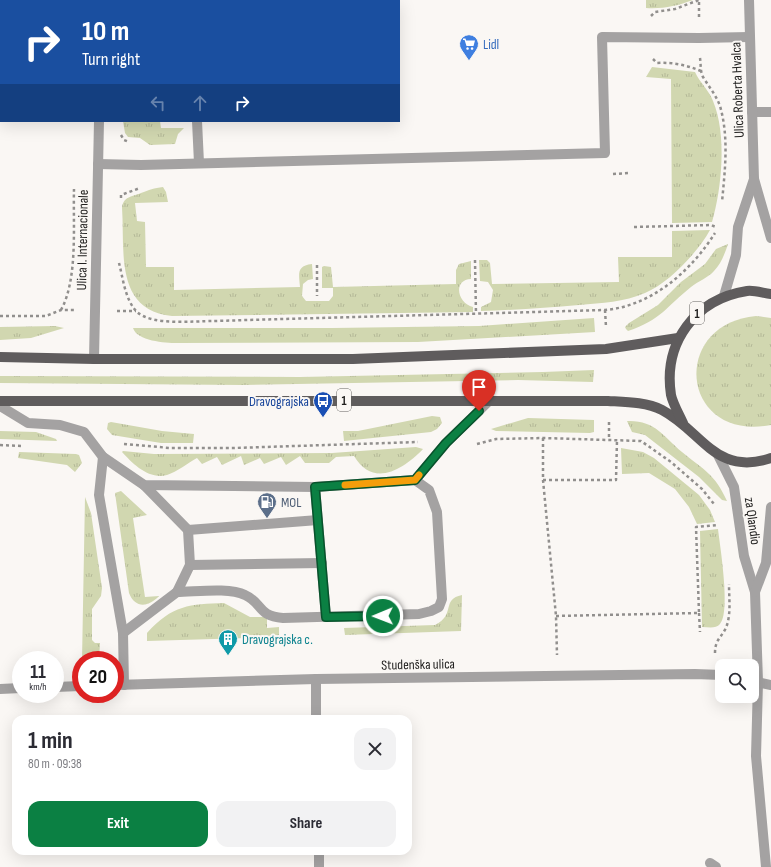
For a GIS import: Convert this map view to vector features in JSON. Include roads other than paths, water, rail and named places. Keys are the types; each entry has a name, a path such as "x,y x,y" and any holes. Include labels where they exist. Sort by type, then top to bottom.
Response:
{"main road":[{"name":"1","path":"0,357 94,360 353,359 606,349 678,338 695,315 724,296 748,291 771,294"},
{"path":"678,338 669,367 671,396 683,423"},
{"name":"1","path":"0,401 608,401 653,406 683,423 703,444 718,455 744,462 771,458"}],"street":[{"name":"Ulica Roberta Hvalca","path":"749,0 754,179"},
{"path":"98,164 605,153 602,37 749,37"},
{"path":"752,112 771,112"},
{"name":"Ulica I. Internacionale","path":"94,360 99,122"},
{"path":"197,122 199,163"},
{"path":"754,179 771,238"},
{"path":"724,296 736,255 738,227 754,179"},
{"path":"415,480 446,443 490,400"},
{"path":"0,406 28,423 60,425 84,432 103,457 144,485 188,530 190,565 177,592 123,633"},
{"name":"za Qlandio","path":"718,455 734,487 744,556 755,592 755,659"},
{"path":"103,457 99,495 123,633 122,651"},
{"path":"144,485 315,487 415,480 429,490 437,512 442,599 439,607 431,611 419,614 273,617 264,613 246,595 236,592 177,592"},
{"path":"315,487 326,617"},
{"name":"za Qlandio","path":"755,592 766,563 771,506"},
{"path":"188,530 318,520"},
{"path":"190,565 322,563"},
{"name":"Studenška ulica","path":"124,685 316,679 715,673"},
{"path":"316,679 316,715"},
{"path":"759,683 771,685"},
{"path":"0,689 12,688"},
{"name":"za Qlandio","path":"755,703 756,756 766,867"},
{"path":"319,855 319,867"}],"place":[{"name":"Lidl","path":"469,61"},
{"name":"Dravograjska","path":"323,418"},
{"name":"MOL","path":"267,519"},
{"name":"Dravograjska c.","path":"228,656"}]}
